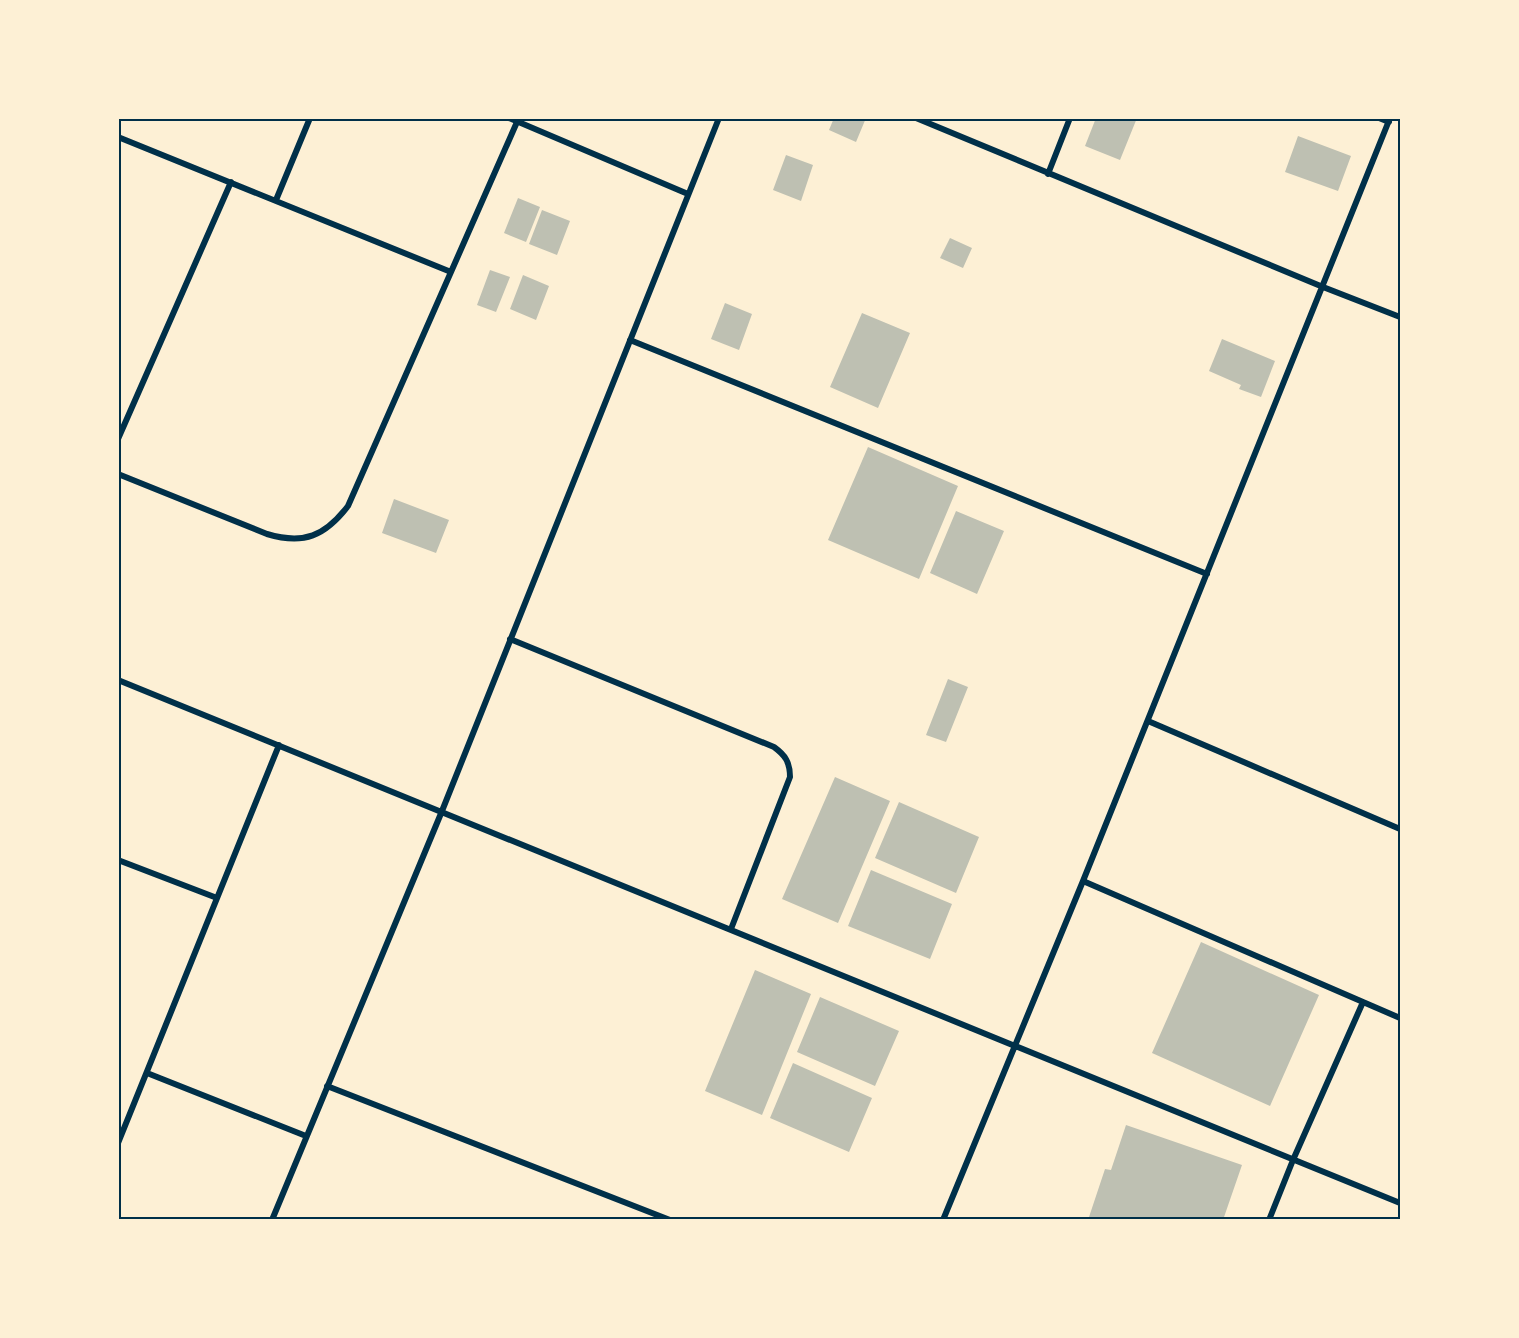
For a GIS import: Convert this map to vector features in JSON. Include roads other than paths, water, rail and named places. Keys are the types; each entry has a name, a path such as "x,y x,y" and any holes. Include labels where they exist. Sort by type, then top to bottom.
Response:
{"street":[{"path":"276,200 310,118"},
{"path":"509,118 688,194"},
{"path":"272,1220 442,811 719,118"},
{"path":"916,118 1323,287 1401,316"},
{"path":"1047,174 1070,118"},
{"path":"943,1220 1148,721 1389,120 1379,118"},
{"path":"118,474 285,540 322,533 336,521 348,506 517,122"},
{"path":"118,136 451,272"},
{"path":"118,439 231,182"},
{"path":"630,340 1207,574"},
{"path":"510,639 774,747 783,753 789,763 790,777 731,929"},
{"path":"118,680 1401,1203"},
{"path":"1148,721 1401,829"},
{"path":"118,1143 279,745"},
{"path":"118,860 217,898"},
{"path":"1083,881 1401,1018"},
{"path":"1269,1220 1363,1002"},
{"path":"147,1073 306,1136"},
{"path":"327,1086 670,1220"}]}
